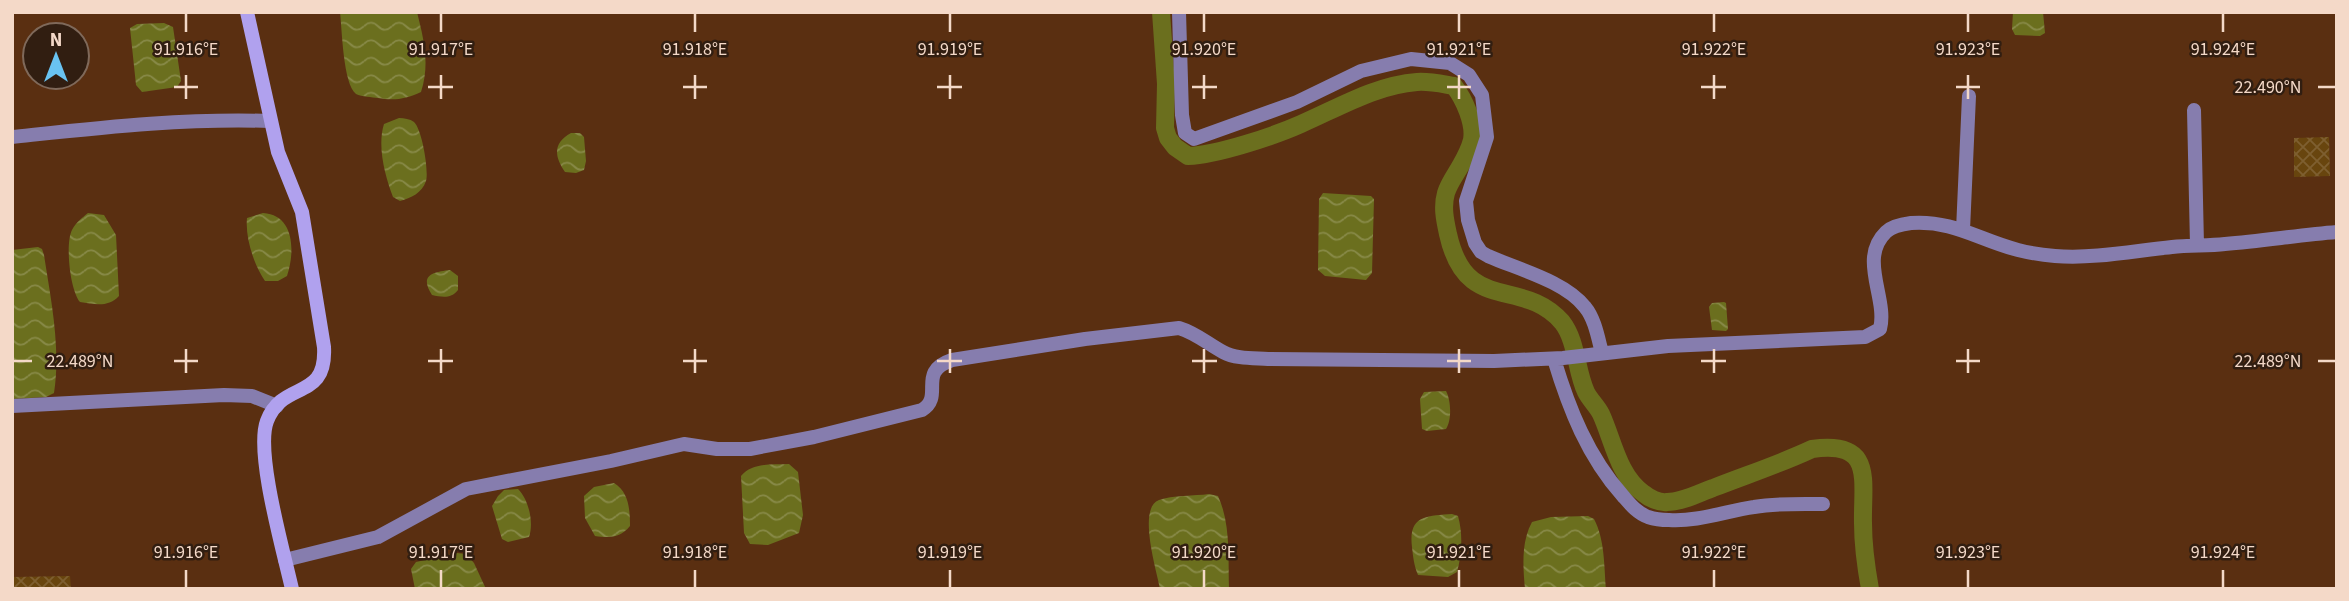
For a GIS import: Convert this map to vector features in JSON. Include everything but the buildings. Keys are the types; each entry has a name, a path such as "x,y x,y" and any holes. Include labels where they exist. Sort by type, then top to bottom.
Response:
{"street":[{"path":"247,12 270,121 282,162 302,212 325,359 318,380 284,398 266,422 264,443 275,512 292,589"},
{"path":"1179,12 1182,115 1185,133 1194,139 1297,102 1361,71 1397,61 1434,60 1461,68 1482,95 1487,131 1466,201 1475,243 1481,252 1488,256 1547,280 1573,295 1586,307 1593,322 1597,353"},
{"path":"1962,230 1969,96"},
{"path":"2194,110 2197,245"},
{"path":"12,137 163,122 217,119 270,121"},
{"path":"285,560 378,537 466,489 684,444 717,449 750,449 814,437 922,410 931,402 938,365 952,360 1179,328 1191,331 1226,354 1268,359 1494,361 1742,342 1849,338 1874,334 1880,329 1883,318 1876,290 1874,260 1878,243 1887,230 1904,224 1944,224 2019,251 2054,256 2110,255 2337,232"},
{"path":"1558,358 1566,398 1590,451 1605,476 1634,508 1647,516 1670,520 1700,518 1755,506 1823,504"},
{"path":"12,406 224,395 252,397 276,406"}],"water":[{"path":"340,12 417,12 426,62 421,92 395,99 356,94 348,79"},
{"path":"2013,12 2043,12 2045,33 2040,36 2015,35 2012,29"},
{"path":"164,23 173,27 181,81 177,87 142,92 136,85 130,28 137,24"},
{"path":"399,118 411,120 417,126 427,169 426,181 419,192 400,201 393,197 390,189 381,142 384,124"},
{"path":"571,133 580,133 584,137 584,170 576,173 565,172 557,155 561,141"},
{"path":"1323,193 1371,196 1374,199 1372,273 1366,280 1325,276 1318,270 1319,199"},
{"path":"88,213 104,215 116,235 119,296 106,304 80,302 71,278 70,237 75,225"},
{"path":"263,213 274,215 281,220 290,236 290,266 287,276 278,281 265,281 249,243 247,218"},
{"path":"38,247 44,255 54,324 54,393 46,397 12,399 12,250"},
{"path":"450,270 458,276 458,290 449,296 432,295 427,279 438,272"},
{"path":"1724,302 1728,329 1712,330 1709,307 1712,303"},
{"path":"1446,391 1450,410 1446,429 1422,429 1420,399 1424,392"},
{"path":"789,464 798,472 803,515 799,533 768,545 750,544 744,533 741,476 757,466"},
{"path":"614,483 626,496 630,526 614,536 595,536 585,518 584,496 594,487"},
{"path":"518,489 528,505 531,519 529,537 508,542 502,539 492,506 504,490"},
{"path":"1209,494 1218,496 1225,518 1229,589 1160,589 1150,541 1149,515 1153,505 1164,498"},
{"path":"1452,514 1458,516 1461,530 1457,572 1448,577 1418,575 1412,547 1416,523 1427,517"},
{"path":"1588,516 1594,519 1600,536 1606,589 1525,589 1524,546 1532,522 1551,517"},
{"path":"457,553 466,554 474,563 486,589 415,589 411,569 416,562"}],"waterway":[{"path":"1161,12 1166,84 1165,128 1175,147 1188,156 1229,149 1261,139 1358,98 1402,84 1422,82 1454,86 1472,126 1469,150 1445,198 1446,224 1456,259 1468,276 1481,286 1530,300 1546,308 1562,322 1571,338 1586,392 1601,414 1622,467 1635,486 1654,500 1673,502 1812,449 1832,448 1846,451 1856,457 1861,466 1864,540 1870,589"}]}
